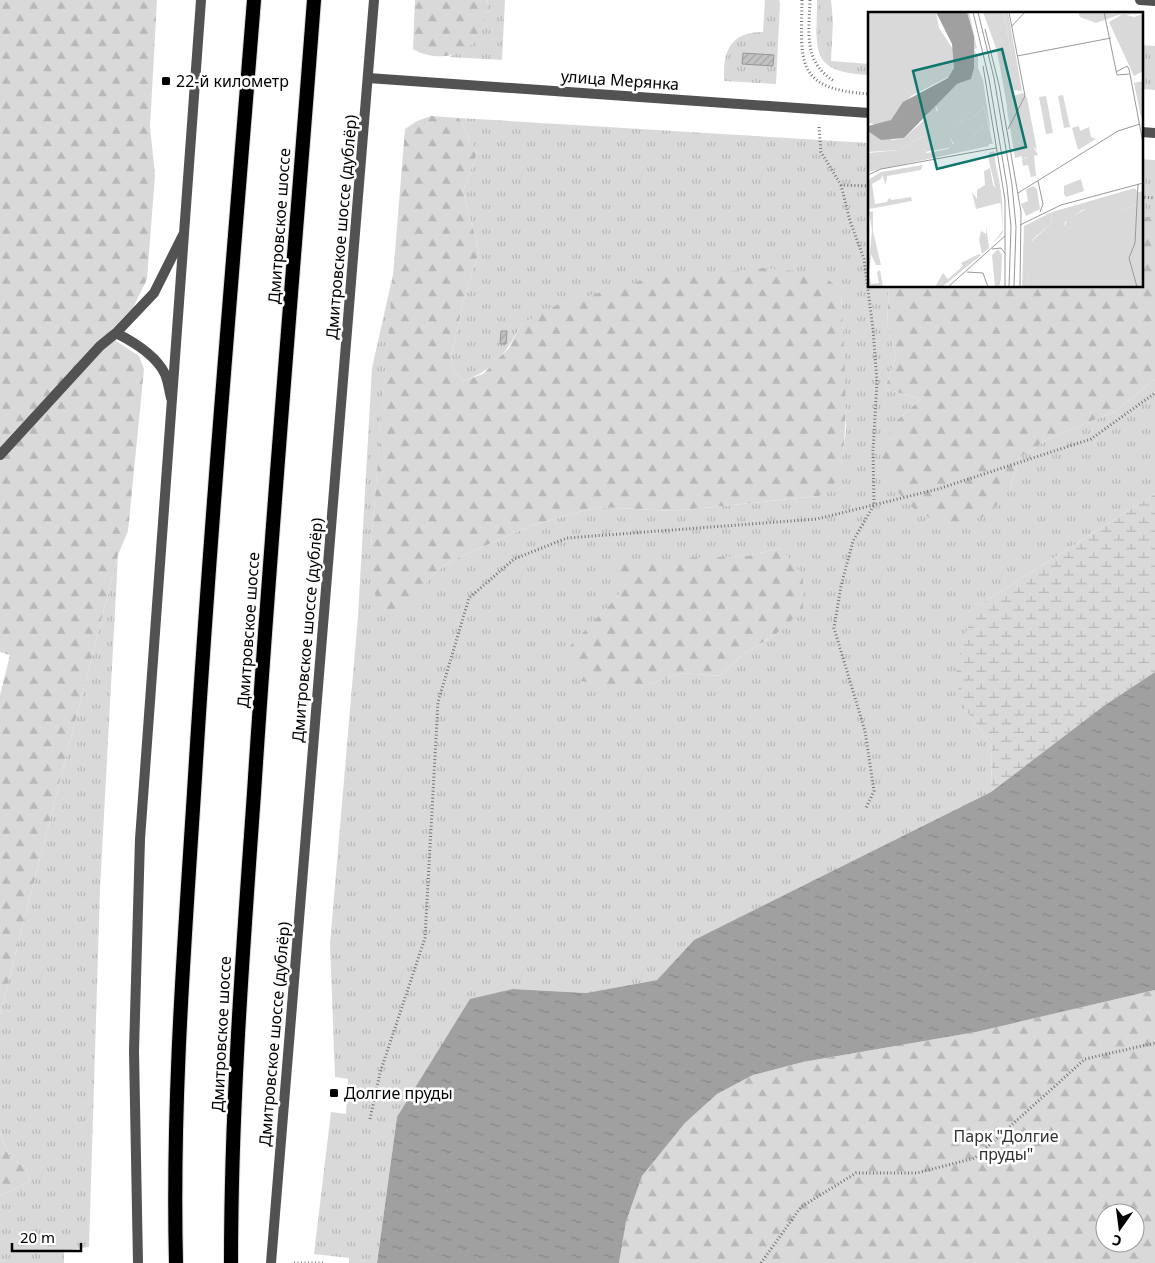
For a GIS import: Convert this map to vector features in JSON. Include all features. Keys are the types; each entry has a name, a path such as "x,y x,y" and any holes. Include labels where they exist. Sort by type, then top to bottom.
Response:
{"highway":[{"path":"176,1263 175,1167 187,898 201,676 254,0"},
{"name":"Дмитровское шоссе","path":"231,1263 232,1168 245,922 314,0"}],"street":[{"path":"138,1263 134,1051 140,839 201,0"},
{"name":"Дмитровское шоссе (дублёр)","path":"270,1263 374,0"},
{"path":"1140,0 1155,1"},
{"name":"улица Мерянка","path":"368,78 868,113"},
{"path":"1142,132 1155,133"},
{"path":"0,454 100,346 116,333 154,293 183,235"},
{"path":"116,333 136,343 151,356 165,374 171,400"}],"path":[{"path":"802,0 801,44 803,60 807,70 817,81 829,87 843,92 868,94"},
{"path":"810,0 809,41 812,55 816,66 834,81"},
{"path":"819,127 821,152 841,185 850,221 864,259 873,329 877,382 873,452 874,505 853,541 841,586 834,628 865,731 874,791 866,808"},
{"path":"841,185 868,186"},
{"path":"1142,197 1155,198"},
{"path":"370,1118 380,1073 425,938 438,702 469,598 514,559 567,538 817,519 938,489 1092,439 1155,393"},
{"path":"761,1263 801,1207 856,1173 917,1173 975,1158 1085,1059 1155,1044"},
{"path":"294,1263 324,1263"}],"green space":[{"path":"0,0 157,0 150,127 155,175 147,279 133,308 111,330 116,341 139,356 144,369 128,531 118,555 0,1014 0,695 10,655 0,652"},
{"path":"415,0 488,0 480,35 464,50 447,56 430,55 413,49"},
{"path":"488,0 505,0 502,60 449,57 468,46 478,35"},
{"path":"765,0 779,0 780,3 776,84 724,81 725,61 731,45 743,35 763,32"},
{"path":"817,0 831,0 833,21 831,61 868,64 868,75 849,73 835,69 826,63 820,55 817,45"},
{"path":"1142,45 1155,46 1155,90 1142,89"},
{"path":"431,116 459,118 477,153 463,191 479,251 464,299 451,356 453,369 463,381 483,374 509,348 522,323 557,305 647,279 765,268 821,274 841,290 845,420 844,447 840,469 834,484 819,496 673,511 597,507 533,525 452,560 435,573 398,616 376,603 371,546 405,129 417,121"},
{"path":"459,118 868,143 868,288 889,288 887,323 896,356 885,389 921,399 895,422 1009,491 1019,458 1048,439 1116,411 1155,379 1155,494 979,605 965,709 992,746 991,792 694,940 657,980 586,993 513,989 397,1117 377,1263 349,1263 349,1258 314,1254 331,1112 346,1114 348,1079 335,1077 330,944 358,616 372,368 394,270 371,546 397,616 435,573 452,560 533,525 597,507 673,511 819,496 841,465 846,431 841,290 522,323 505,352 492,366 474,377 463,381 453,369 451,356 464,299 479,251 463,191 477,153","holes":["781,548 776,634 745,653 719,676 682,673 649,684 571,646 619,595 713,558 747,556"]},
{"path":"1142,159 1155,160 1155,217 1142,217"},
{"path":"1142,217 1155,217 1155,379 1116,411 1048,439 1019,458 1009,491 986,516 947,526 916,511 891,485 880,453 895,422 921,399 885,389 896,356 887,323 889,288 1142,288"},
{"path":"1155,494 1155,672 1105,705 991,792 992,746 965,709 955,678 963,638 979,605"},
{"path":"781,548 803,575 803,610 776,634 745,653 719,676 682,673 649,684 614,688 577,680 570,646 619,595 612,560 747,556"},
{"path":"118,555 100,889 89,1247 64,1251 64,1263 0,1263 0,1196 30,1181 26,1167 10,1158 0,1133 0,1014"},
{"name":"Парк \"Долгие пруды\"","path":"1155,990 1155,1263 619,1263 626,1222 642,1176 685,1123 717,1094 753,1075 803,1062 976,1032"},
{"path":"0,1133 10,1158 26,1167 30,1181 0,1196"}],"water":[{"name":"Долгие пруды","path":"1155,672 1155,990 976,1032 803,1062 753,1075 717,1094 685,1123 642,1176 626,1222 619,1263 377,1263 397,1117 470,999 513,989 586,993 657,980 694,940 991,792 1105,705"}],"building":[{"path":"743,53 774,55 773,66 742,64"},
{"path":"501,331 507,331 506,344 500,344"}],"place":[{"name":"22-й километр","path":"166,81"},
{"name":"Долгие пруды","path":"334,1093"}]}
